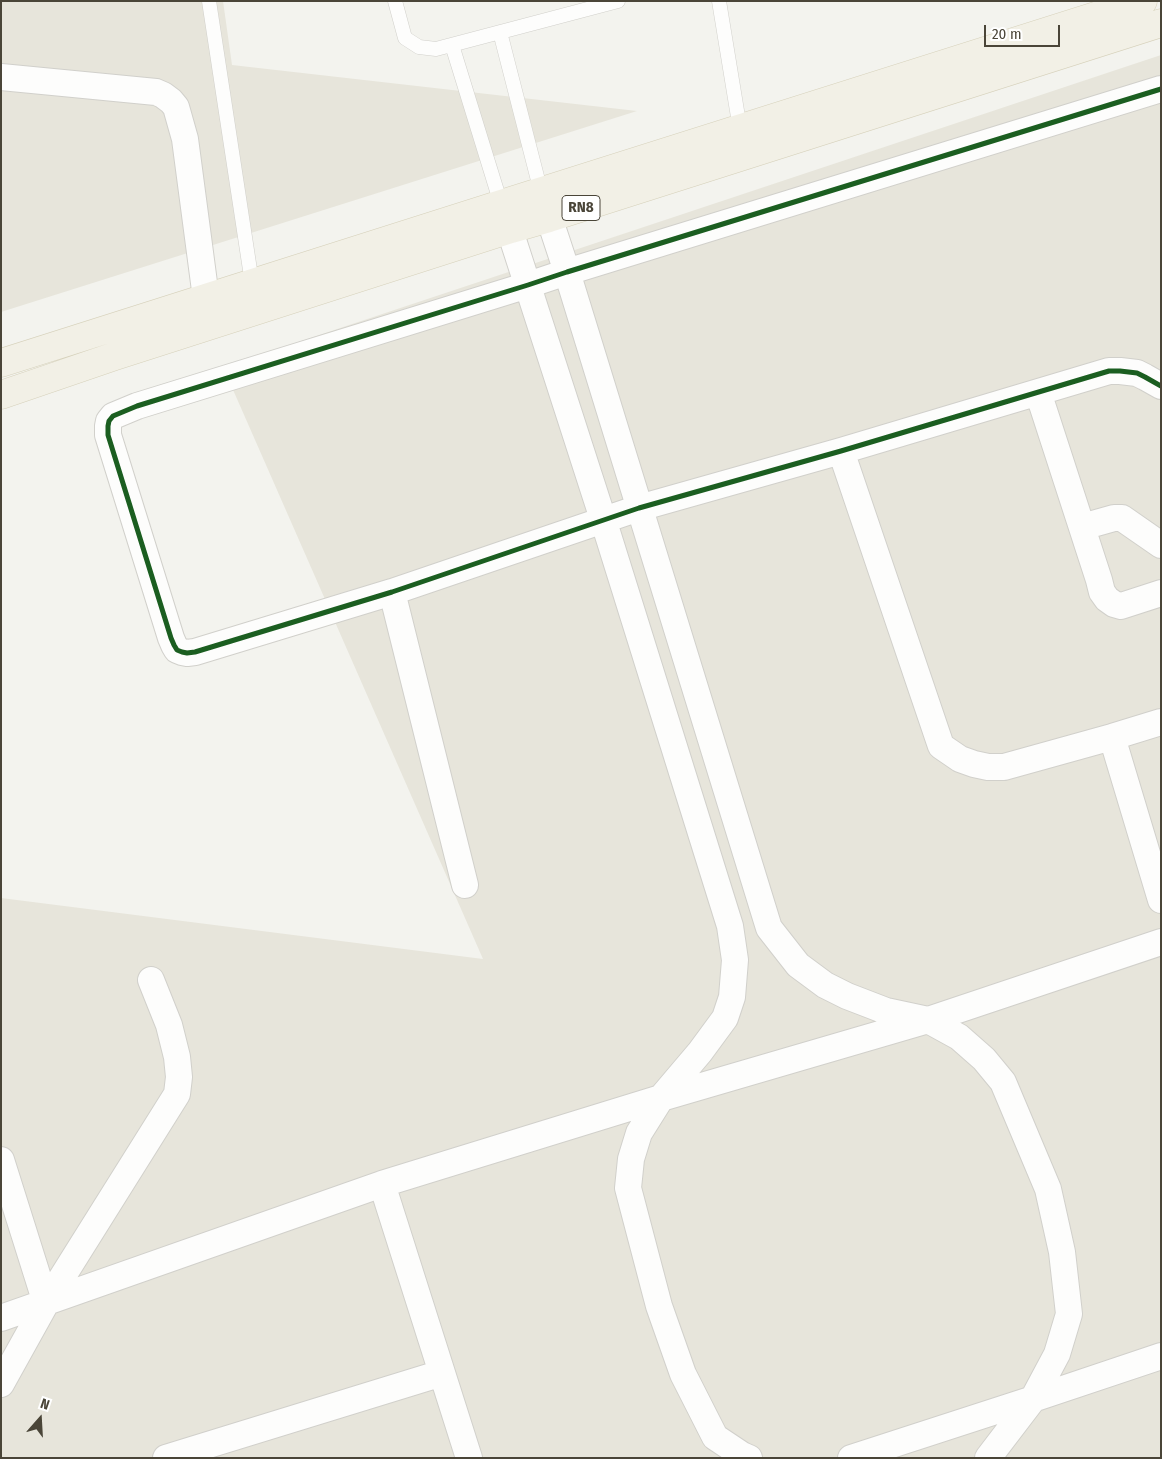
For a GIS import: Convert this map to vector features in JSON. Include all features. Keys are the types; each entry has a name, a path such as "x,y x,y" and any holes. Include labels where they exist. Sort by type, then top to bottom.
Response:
{"main road":[{"name":"RN8","path":"1,363 1143,1"},
{"name":"RN8","path":"1,394 510,229 1161,23"}],"street":[{"path":"1,77 156,92 171,101 176,107 185,139 206,298"},
{"path":"1161,89 137,406 110,418 108,435 171,638 175,648 186,653 195,652 392,592 603,519 841,451 1108,371 1137,373 1161,386"},
{"path":"541,192 769,928 798,965 825,985 886,1011 928,1020 959,1038 984,1059 1003,1082 1048,1189 1062,1252 1069,1314 1057,1354 1033,1399 988,1458"},
{"path":"501,204 603,519 730,926 735,960 732,996 725,1018 700,1052 661,1098 639,1133 631,1159 628,1188 658,1306 683,1374 715,1437 749,1458"},
{"path":"1038,392 1102,592 1107,599 1121,606 1161,593"},
{"path":"841,451 941,746 960,759 974,764 988,767 1004,767 1112,738 1161,722"},
{"path":"1082,527 1114,518 1122,518 1161,545"},
{"path":"392,592 464,885"},
{"path":"1112,738 1161,900"},
{"path":"1,1318 382,1184 661,1098 928,1020 1161,942"},
{"path":"1,1384 46,1303 177,1094 179,1077 177,1057 169,1025 150,980"},
{"path":"1,1160 46,1303"},
{"path":"382,1184 469,1458"},
{"path":"851,1458 1161,1356"},
{"path":"166,1458 442,1373"}],"lane":[{"path":"209,1 252,283"},
{"path":"396,1 404,38 419,47 436,49 618,1"},
{"path":"719,1 740,129"},
{"path":"500,32 541,192"},
{"path":"452,45 501,204"}],"shaded area":[{"path":"1,1 223,1 232,65 637,111 1,312"},
{"path":"1161,55 1161,1458 1,1458 1,898 483,959 223,367"}],"cycle path":[{"path":"1161,89 137,406 113,416 109,421 108,435 171,638 177,650 187,653 392,592 639,508 841,451 1109,371 1137,373 1161,386"}]}
